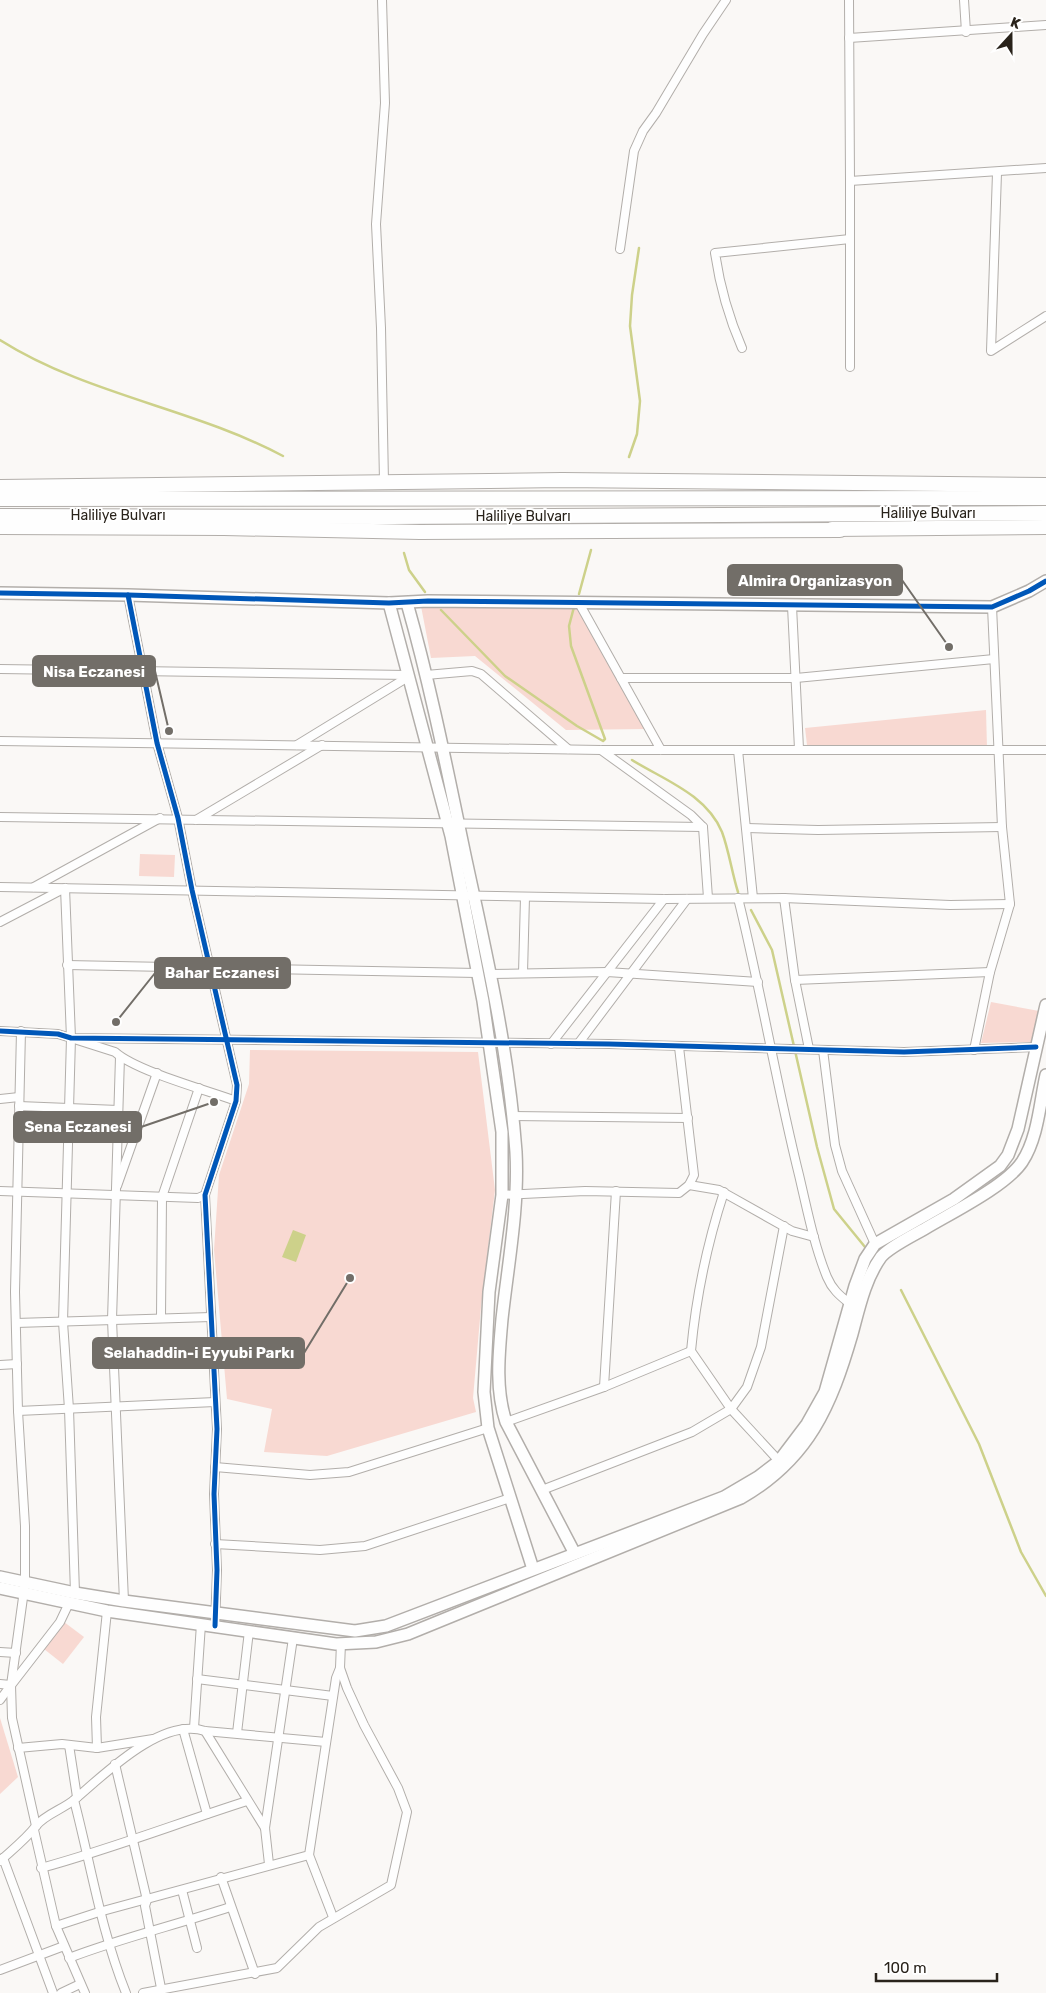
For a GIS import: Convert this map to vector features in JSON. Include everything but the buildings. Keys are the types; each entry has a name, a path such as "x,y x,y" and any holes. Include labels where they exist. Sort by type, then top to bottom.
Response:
{"highway":[{"path":"0,488 562,480 788,484 1046,485"},
{"path":"662,498 788,484"},
{"path":"213,485 388,499"},
{"name":"Haliliye Bulvarı","path":"0,500 1046,498"},
{"name":"Haliliye Bulvarı","path":"0,516 390,517 1046,513"},
{"path":"659,516 840,530"},
{"path":"224,528 390,517"},
{"path":"0,527 224,528 420,532 1046,527"}],"street":[{"path":"382,0 385,103 376,224 381,328 384,482"},
{"path":"620,249 634,151 643,131 726,0"},
{"path":"849,0 850,367"},
{"path":"964,0 966,32"},
{"path":"849,38 966,32 1046,25"},
{"path":"850,181 997,173 1046,168"},
{"path":"997,173 991,351 1046,316"},
{"path":"742,348 728,315 720,288 715,253 850,239"},
{"path":"0,593 389,603 992,607 1029,591 1046,581"},
{"path":"128,595 157,743 178,818 192,890 235,1069 236,1100 205,1195 214,1402 217,1428 215,1467 215,1626"},
{"path":"389,603 408,676 453,823"},
{"path":"406,603 426,675 442,747 453,823 483,973 502,1044 512,1116 516,1153 516,1195 499,1354 500,1403 506,1422 574,1552"},
{"path":"579,603 661,750"},
{"path":"792,606 800,749"},
{"path":"974,1050 990,972 1010,904 1002,828 992,607"},
{"path":"621,678 796,678 994,659"},
{"path":"0,670 408,676"},
{"path":"426,675 472,670 480,674 568,749"},
{"path":"297,745 408,676"},
{"path":"0,741 601,750 1046,750"},
{"path":"195,821 322,745"},
{"path":"601,750 691,815 703,827 708,898"},
{"path":"738,750 753,898"},
{"path":"0,817 178,818 195,821 703,827"},
{"path":"33,888 161,818"},
{"path":"747,828 818,830 1002,828"},
{"path":"0,887 664,899 784,898 950,905 1010,904"},
{"path":"0,922 64,888"},
{"path":"0,1700 60,1622 72,1598 69,1409 63,1322 70,1038 64,888"},
{"path":"523,973 525,897"},
{"path":"578,1044 687,898"},
{"path":"738,898 758,982 769,1048 814,1237 828,1278 836,1293 849,1303"},
{"path":"784,898 806,1049"},
{"path":"551,1044 664,899"},
{"path":"67,966 483,973 607,972 758,982"},
{"path":"795,980 990,972"},
{"path":"483,973 488,1044 502,1132 502,1195 489,1292 484,1392 488,1428 533,1569"},
{"path":"0,1588 24,1588 72,1598 124,1601 355,1631 386,1626 574,1552 724,1497 758,1477 779,1461 807,1424 825,1392 859,1272 875,1244 954,1199 1000,1166 1014,1144 1046,1005"},
{"path":"0,1031 21,1031 70,1038 578,1044 904,1052 1036,1047"},
{"path":"21,1031 16,1323 18,1411 25,1526 24,1588 11,1685 12,1718 42,1868 56,1926 68,1958 85,1993"},
{"path":"70,1038 114,1052 120,1057 157,1073 236,1100"},
{"path":"502,1195 616,1191 679,1193 689,1185 694,1175 680,1047"},
{"path":"823,1050 835,1145 842,1171 875,1244"},
{"path":"120,1057 114,1194 112,1320 124,1601"},
{"path":"114,1194 157,1073"},
{"path":"72,1598 107,1611 293,1638 341,1643 376,1642 408,1634 716,1510 759,1488 775,1475 808,1438 832,1396 863,1293 883,1254 980,1196 1022,1163 1032,1137 1046,1075"},
{"path":"162,1318 162,1197 199,1088"},
{"path":"0,1099 20,1098"},
{"path":"19,1106 118,1110"},
{"path":"512,1116 688,1118"},
{"path":"689,1185 724,1192 792,1231 814,1237"},
{"path":"0,1191 198,1198 205,1195"},
{"path":"604,1387 616,1191"},
{"path":"724,1192 711,1233 694,1314 691,1352 731,1409 779,1461"},
{"path":"542,1490 692,1432 731,1409 747,1387 761,1347 784,1226"},
{"path":"16,1323 211,1317"},
{"path":"506,1422 604,1387 691,1352"},
{"path":"0,1365 17,1364"},
{"path":"18,1411 214,1402"},
{"path":"215,1467 310,1475 349,1472 488,1428"},
{"path":"215,1544 320,1550 365,1546 510,1498"},
{"path":"0,1577 24,1588"},
{"path":"97,1748 96,1717 107,1611"},
{"path":"194,1728 201,1624"},
{"path":"237,1733 249,1631"},
{"path":"269,1864 265,1828 287,1690 293,1638"},
{"path":"333,1917 309,1855 333,1696 340,1668 341,1643"},
{"path":"0,1652 16,1653"},
{"path":"143,1993 161,1988 255,1974 277,1968 319,1927 333,1917 391,1885 407,1812 398,1788 364,1726 340,1668"},
{"path":"197,1678 333,1696"},
{"path":"0,1684 11,1685"},
{"path":"18,1748 69,1745 97,1748 156,1738 183,1729 194,1728 205,1731 326,1742"},
{"path":"183,1729 207,1814"},
{"path":"205,1731 246,1801 265,1828"},
{"path":"53,1993 40,1954 1,1859 35,1828 76,1798 115,1764 156,1738"},
{"path":"69,1745 76,1798 100,1912 108,1943 126,1993"},
{"path":"115,1764 134,1841 161,1988"},
{"path":"42,1868 134,1841 246,1801"},
{"path":"56,1926 182,1890 220,1877 309,1855"},
{"path":"220,1877 255,1974"},
{"path":"182,1890 197,1948"},
{"path":"68,1958 108,1943 190,1921 230,1907"},
{"path":"0,1970 64,1946"},
{"path":"61,1993 80,1984"}],"shaded area":[{"path":"420,601 575,605 645,729 566,730 475,656 431,658"},
{"path":"986,710 987,748 807,745 805,728"},
{"path":"140,854 175,855 174,877 139,876"},
{"path":"991,1002 1039,1011 1031,1042 981,1043"},
{"path":"250,1050 478,1052 495,1190 481,1307 473,1398 476,1412 327,1456 264,1452 272,1409 227,1399 214,1250 219,1175 249,1084"},
{"path":"293,1230 306,1235 296,1262 282,1257"},
{"path":"64,1622 84,1637 63,1664 44,1649"},
{"path":"0,1718 18,1777 0,1794"}],"waterway":[{"path":"629,457 637,434 640,401 630,326 632,295 639,248"},
{"path":"0,340 33,359 68,375 213,425 249,439 283,456"},
{"path":"579,594 591,550"},
{"path":"404,553 409,570 425,592"},
{"path":"441,610 505,676 577,726 603,741 605,739 571,646 569,626 574,607"},
{"path":"632,760 683,789 706,808 715,819 722,832 738,892"},
{"path":"751,910 772,950 817,1147 834,1209 865,1247"},
{"path":"901,1290 979,1444 1021,1552 1046,1596"}],"cycle path":[{"path":"0,593 389,603 428,601 992,607 1029,591 1046,581"},
{"path":"128,595 157,743 178,818 192,890 237,1085 236,1101 205,1195 217,1429 214,1494 217,1570 215,1626"},
{"path":"0,1031 58,1034 71,1038 609,1044 904,1052 1036,1047"}],"place":[{"name":"Almira Organizasyon","path":"949,647"},
{"name":"Nisa Eczanesi","path":"169,731"},
{"name":"Bahar Eczanesi","path":"116,1022"},
{"name":"Sena Eczanesi","path":"214,1102"},
{"name":"Selahaddin-i Eyyubi Parkı","path":"350,1278"}]}
